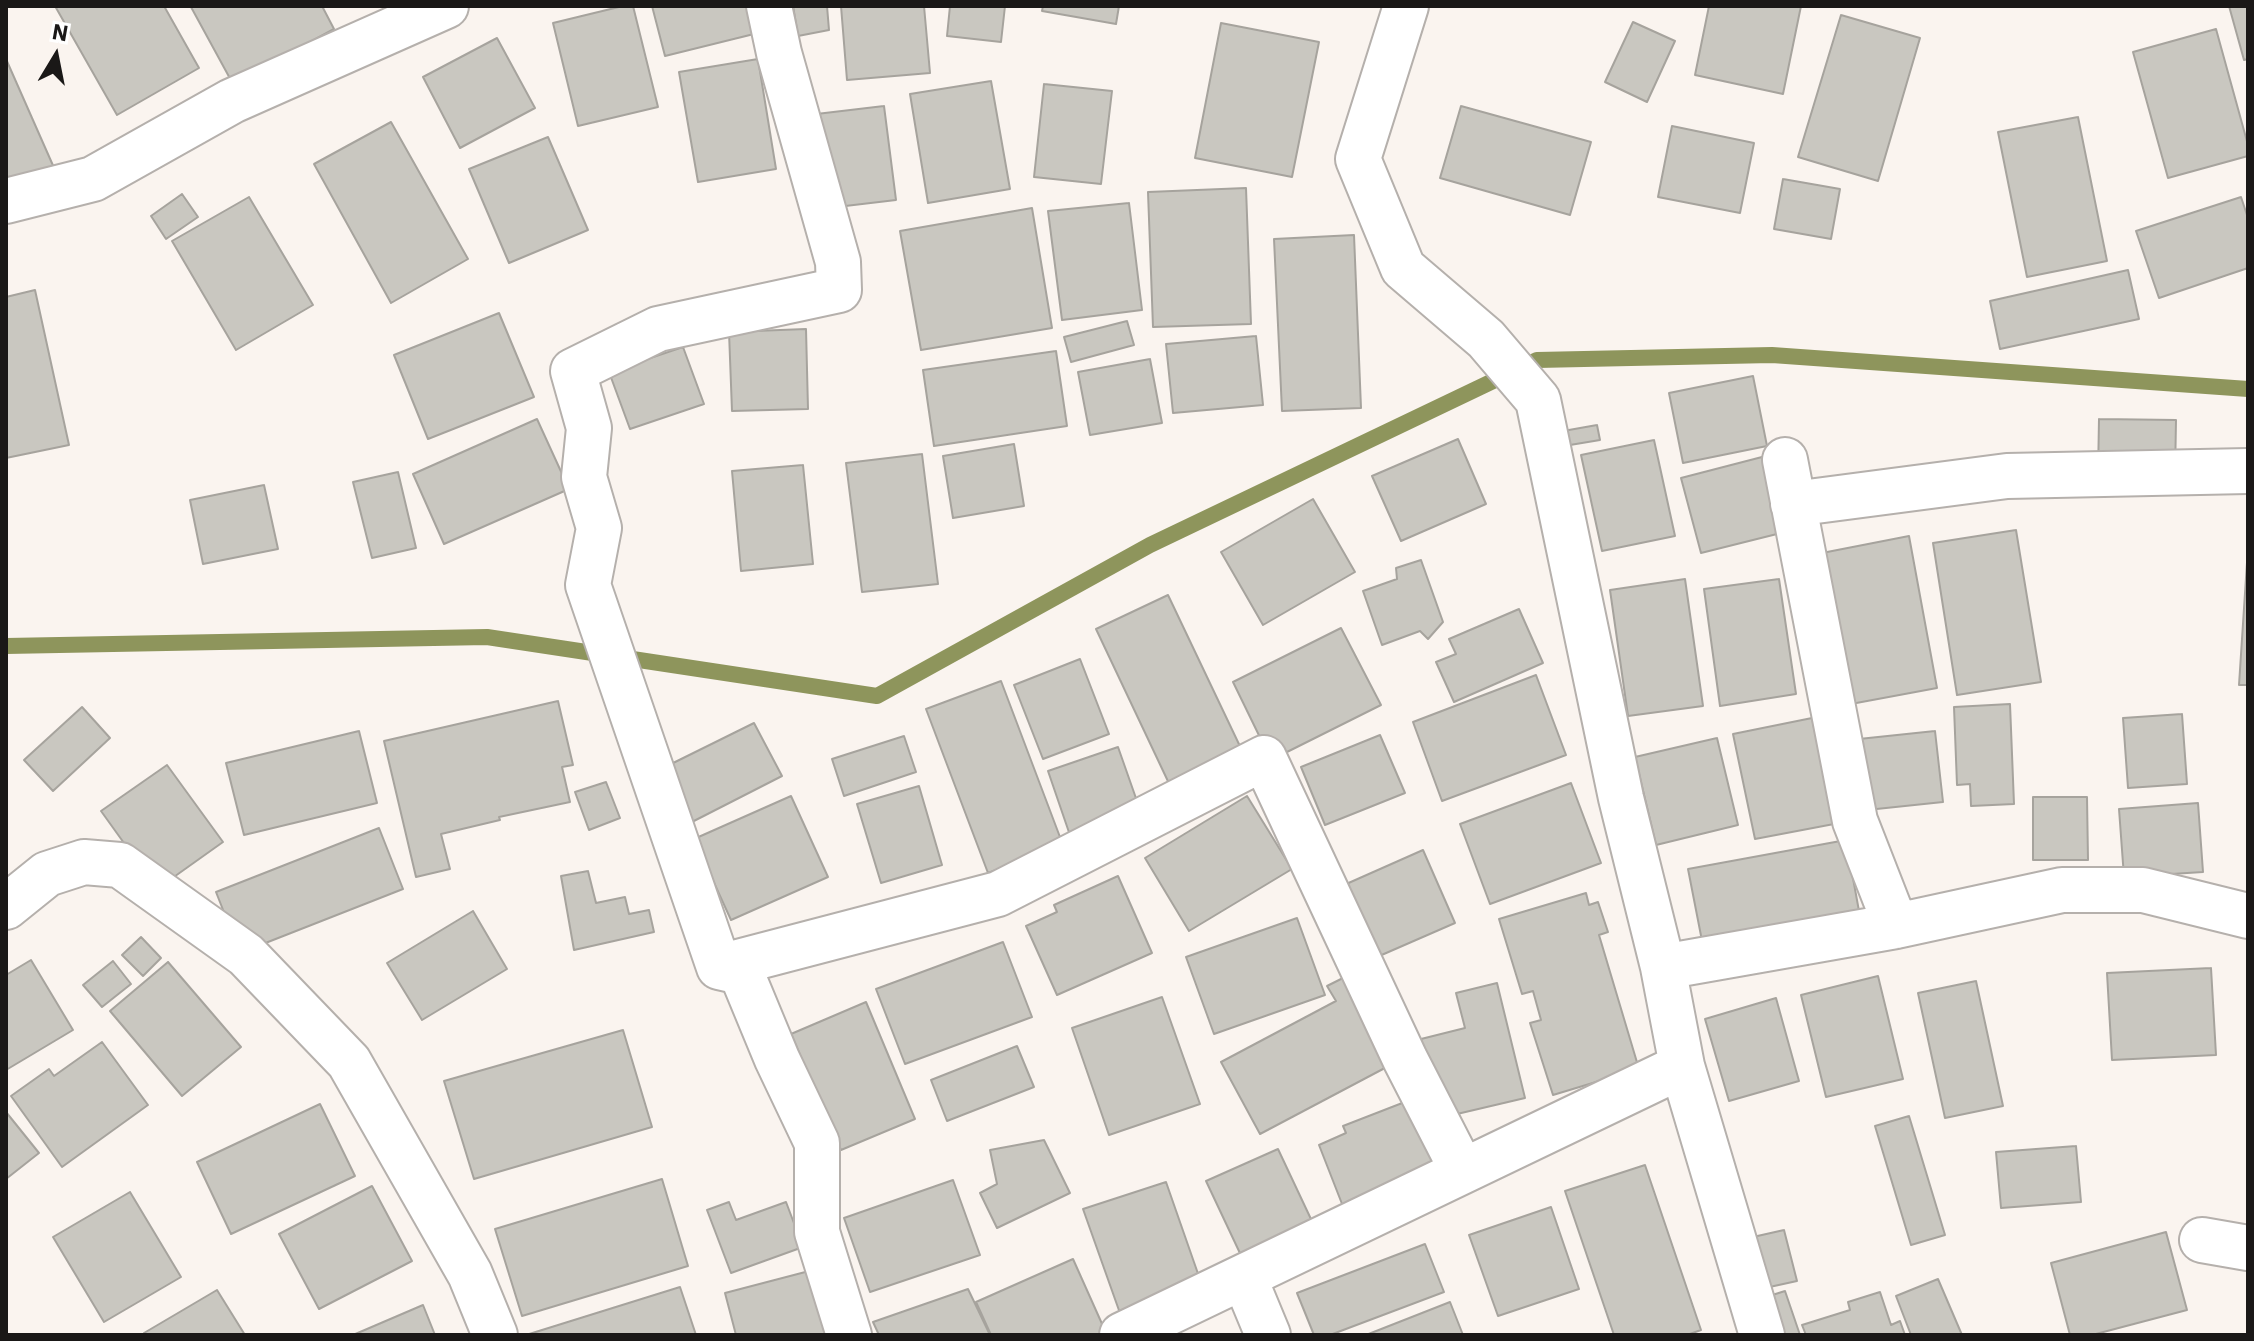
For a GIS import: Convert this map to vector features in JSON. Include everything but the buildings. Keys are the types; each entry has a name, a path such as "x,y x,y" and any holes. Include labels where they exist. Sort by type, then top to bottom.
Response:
{"street":[{"path":"6,201 93,179 232,101 446,6"},
{"path":"719,967 588,585 599,528 584,477 589,428 573,371 658,329 839,290 838,262 779,53 769,6"},
{"path":"1406,6 1358,159 1403,268 1486,339 1538,400 1621,798 1663,967 1682,1066 1762,1335"},
{"path":"1785,460 1855,821 1896,926"},
{"path":"1793,504 2007,476 2248,471"},
{"path":"719,967 998,894 1264,758 1405,1059 1462,1170"},
{"path":"6,907 47,874 84,862 120,865 246,955 349,1062 470,1274 495,1335"},
{"path":"1663,967 1896,926 2062,890 2143,890 2248,916"},
{"path":"719,967 741,972 777,1059 817,1143 817,1232 849,1335"},
{"path":"1122,1335 1682,1066"},
{"path":"2202,1240 2248,1248"},
{"path":"1244,1277 1268,1335"}],"waterway":[{"path":"6,646 487,637 877,696 1150,545 1537,360 1772,355 2248,389"}]}
